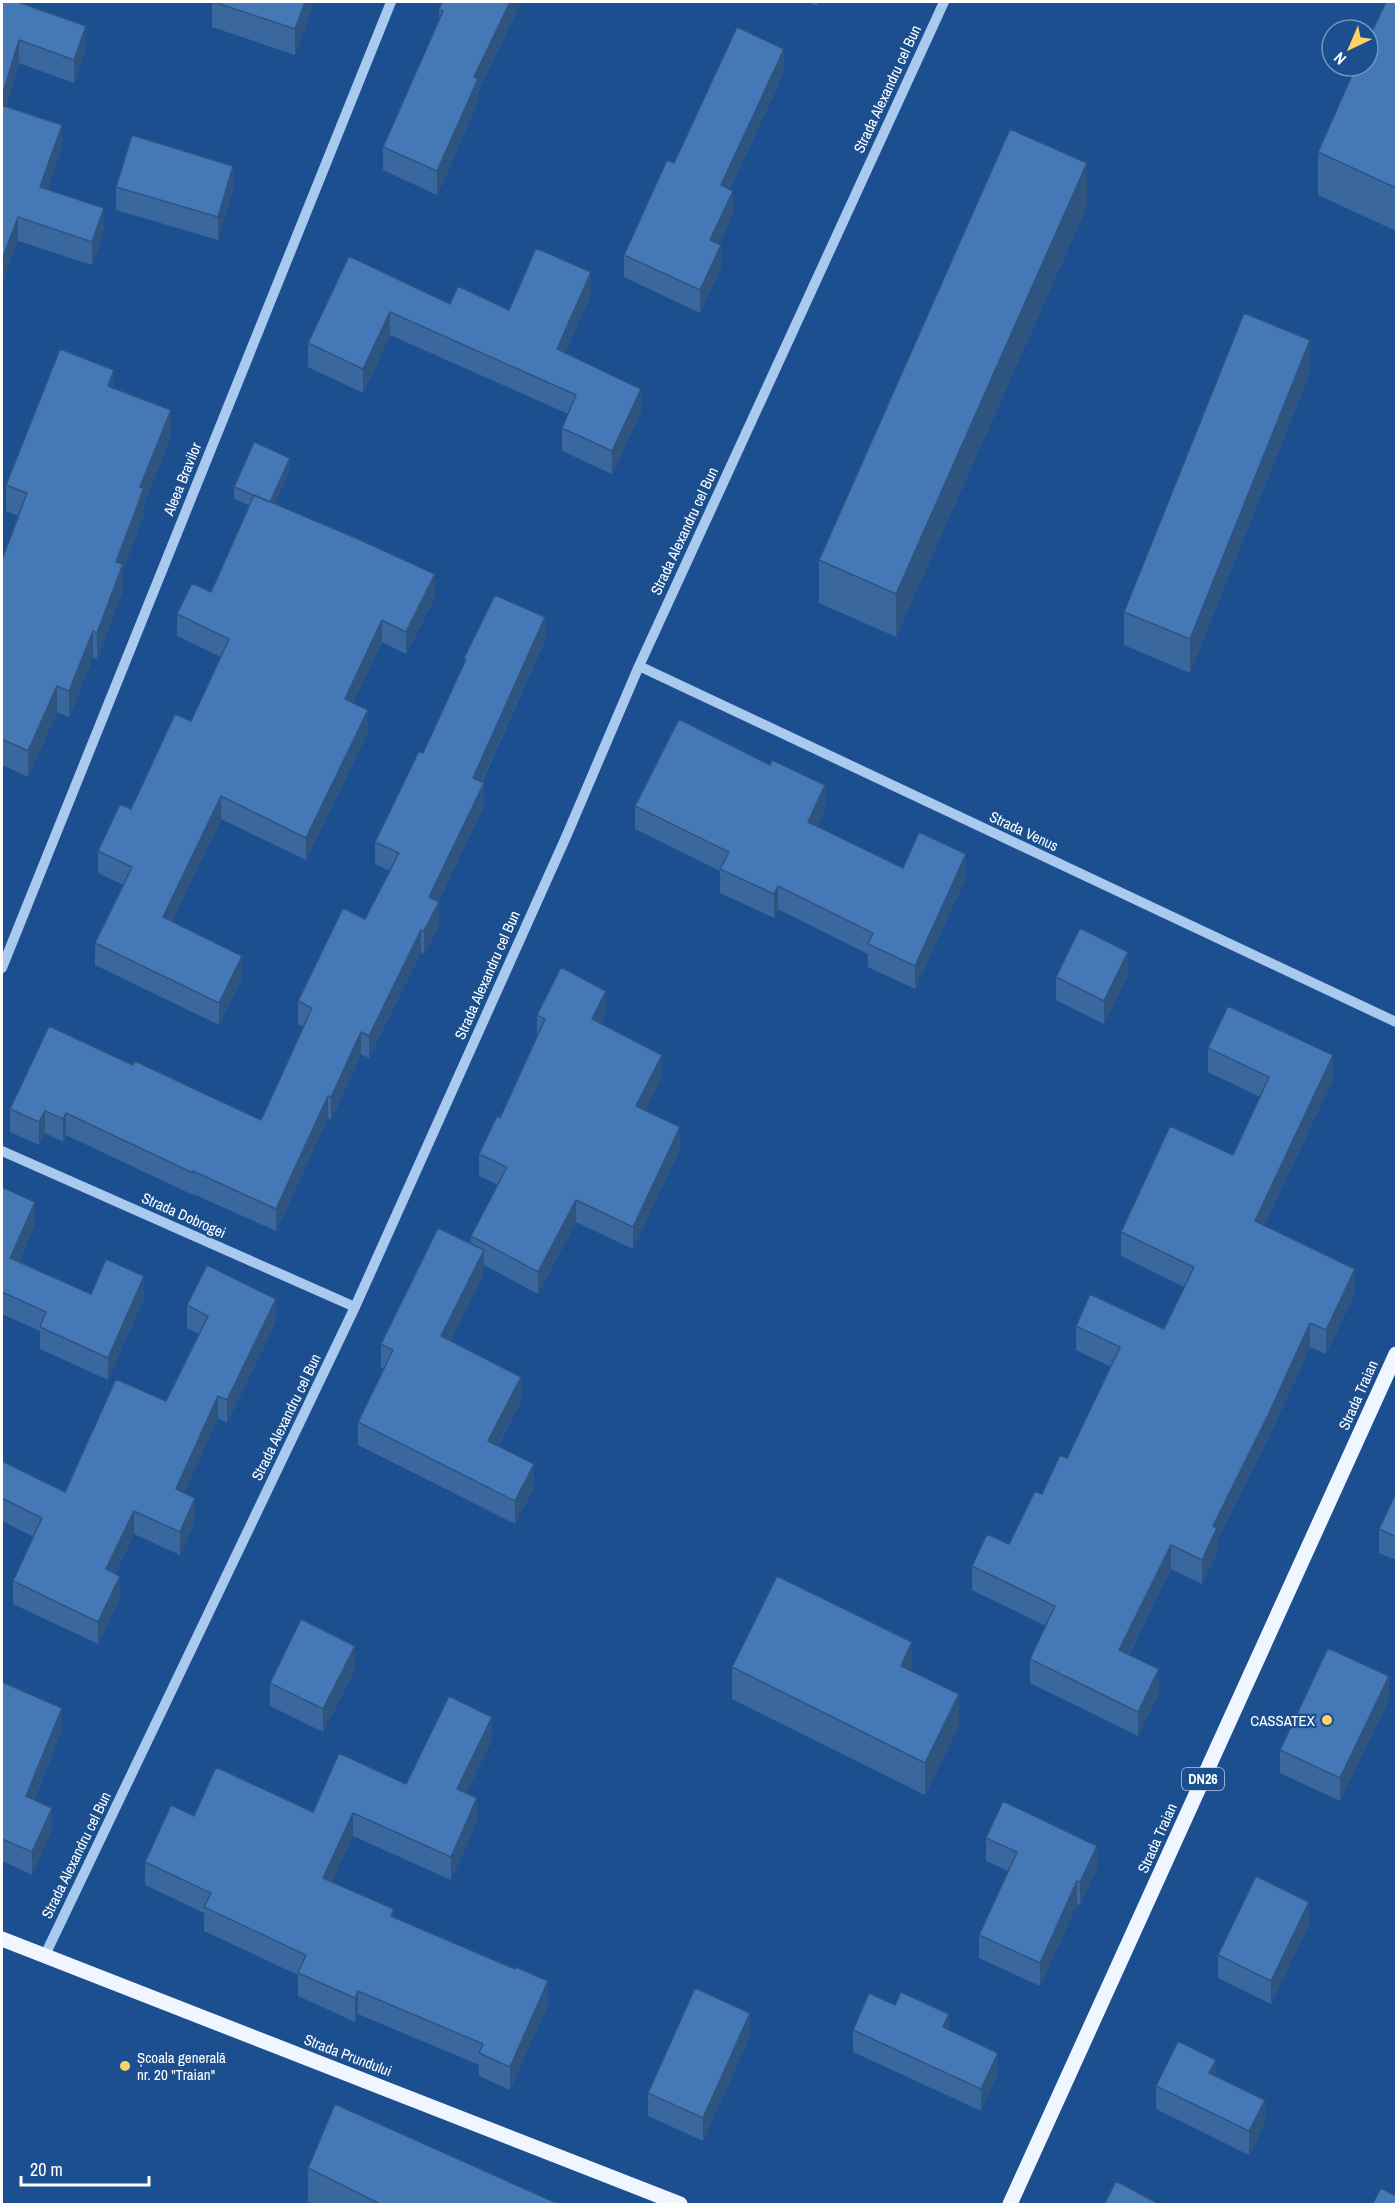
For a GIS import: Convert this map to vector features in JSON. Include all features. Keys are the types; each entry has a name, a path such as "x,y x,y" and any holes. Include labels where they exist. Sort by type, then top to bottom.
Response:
{"main road":[{"name":"Strada Traian","path":"1010,2205 1396,1354"},
{"name":"Strada Prundului","path":"2,1939 680,2205"}],"street":[{"name":"Aleea Bravilor","path":"2,968 391,2"},
{"name":"Strada Alexandru cel Bun","path":"45,1955 355,1307 566,837 639,666 944,2"},
{"name":"Strada Venus","path":"639,666 1396,1022"},
{"name":"Strada Dobrogei","path":"2,1151 355,1307"}],"building":[{"path":"2,2 18,2 86,26 74,60 19,40 2,96"},
{"path":"214,2 305,2 295,29"},
{"path":"442,2 510,2 474,77 478,79 437,171 383,147 443,11 439,9"},
{"path":"1386,2 1396,2 1396,188 1318,152 1351,78 1380,78 1378,18"},
{"path":"737,27 784,49 721,185 733,191 710,240 721,245 700,290 624,255 667,160 674,163"},
{"path":"2,105 62,125 40,187 104,208 92,242 18,217 2,260"},
{"path":"1010,129 1087,163 896,594 819,560"},
{"path":"132,135 233,166 218,217 116,187"},
{"path":"536,248 591,272 557,349 641,389 612,451 562,428 576,395 390,312 363,369 308,343 349,256 450,304 458,286 509,310"},
{"path":"1244,313 1310,340 1190,639 1124,612"},
{"path":"60,349 114,370 108,386 171,410 140,487 144,488 116,562 123,564 97,633 93,631 69,691 57,686 28,751 2,739 2,560 27,493 6,485"},
{"path":"254,442 290,458 270,502 234,487"},
{"path":"254,495 435,574 406,632 382,620 345,699 368,710 306,838 221,796 163,917 242,956 219,1003 95,943 132,867 98,851 120,804 131,809 175,714 191,721 229,639 177,614 192,583 211,592"},
{"path":"495,595 545,617 473,778 484,783 429,897 439,902 424,931 421,930 369,1036 361,1032 331,1097 328,1096 276,1209 66,1113 63,1119 45,1111 39,1122 10,1109 49,1026 133,1065 135,1061 261,1120 312,1008 298,1001 343,908 365,919 399,853 375,842 419,751 423,753 466,659 464,658"},
{"path":"679,719 770,765 772,760 825,785 808,822 903,868 919,832 966,854 915,966 868,944 873,933 778,886 774,894 720,869 729,852 635,806"},
{"path":"1080,928 1128,952 1104,1001 1056,977"},
{"path":"561,967 606,991 592,1019 662,1055 636,1106 680,1127 633,1227 576,1200 538,1272 471,1236 507,1167 479,1154 497,1116 500,1118 545,1019 537,1015"},
{"path":"1228,1006 1333,1055 1255,1221 1355,1269 1326,1330 1310,1323 1269,1413 1213,1526 1217,1528 1202,1560 1171,1545 1119,1650 1159,1669 1138,1712 1030,1659 1055,1606 972,1566 987,1534 1009,1544 1035,1491 1042,1494 1060,1455 1067,1458 1120,1347 1076,1326 1090,1294 1164,1329 1194,1267 1121,1232 1170,1126 1233,1155 1269,1077 1208,1048"},
{"path":"2,1187 35,1202 10,1258 91,1294 106,1259 144,1276 108,1358 40,1327 46,1312 2,1292"},
{"path":"438,1228 484,1250 441,1336 521,1377 488,1441 534,1464 515,1501 358,1422 393,1350 381,1344"},
{"path":"207,1265 276,1299 227,1400 218,1396 176,1489 195,1498 180,1532 134,1511 106,1569 120,1576 98,1622 13,1581 42,1518 2,1498 2,1461 65,1492 116,1379 166,1401 208,1316 187,1305"},
{"path":"1396,1496 1396,1537 1379,1529"},
{"path":"777,1576 912,1642 901,1666 959,1694 925,1763 732,1667"},
{"path":"301,1619 355,1646 323,1709 270,1683"},
{"path":"1328,1648 1389,1676 1340,1778 1280,1750"},
{"path":"2,1682 62,1708 26,1796 52,1808 32,1852 2,1839"},
{"path":"449,1696 492,1717 457,1789 477,1798 451,1857 353,1813 323,1878 394,1909 391,1916 548,1981 510,2067 479,2053 483,2044 358,1991 355,1998 298,1973 306,1955 204,1907 211,1893 145,1862 171,1805 194,1816 216,1767 313,1812 339,1753 406,1784"},
{"path":"1003,1801 1097,1846 1080,1882 1077,1881 1040,1963 979,1935 1017,1852 986,1838"},
{"path":"1256,1876 1309,1902 1271,1981 1218,1955"},
{"path":"695,1988 750,2013 703,2118 648,2093"},
{"path":"901,1992 949,2014 943,2027 998,2053 981,2089 853,2030 869,1993 895,2005"},
{"path":"1178,2041 1216,2060 1209,2073 1265,2100 1249,2131 1156,2086"},
{"path":"335,2104 561,2205 382,2205 308,2168"},
{"path":"1116,2181 1161,2205 1104,2205"},
{"path":"1381,2188 1396,2196 1396,2205 1372,2205"}],"place":[{"name":"CASSATEX","path":"1327,1720"},
{"name":"Școala generală nr. 20 \"Traian\"","path":"125,2066"}]}
